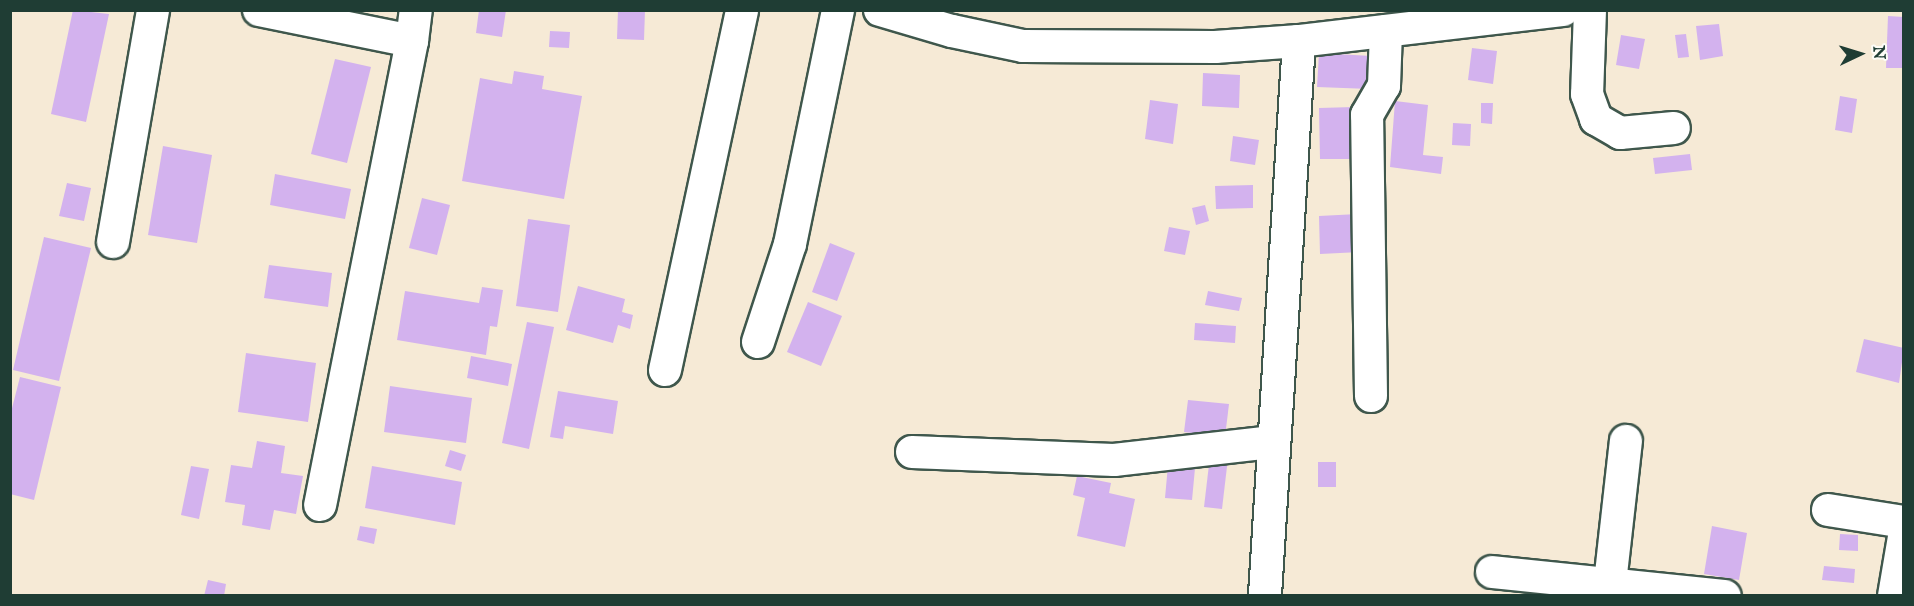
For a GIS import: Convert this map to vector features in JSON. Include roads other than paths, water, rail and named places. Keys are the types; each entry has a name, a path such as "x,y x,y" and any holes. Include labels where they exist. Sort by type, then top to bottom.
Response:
{"street":[{"path":"113,242 153,10"},
{"path":"259,10 412,41"},
{"path":"321,505 412,41 416,10"},
{"path":"665,370 742,10"},
{"path":"759,342 790,244 838,10"},
{"path":"880,10 952,32 1023,46 1215,47 1299,41 1392,24 1563,10"},
{"path":"1590,10 1587,94 1596,119 1620,133 1674,128"},
{"path":"1371,396 1367,115 1383,86 1392,24"},
{"path":"1265,596 1299,41"},
{"path":"1610,584 1626,441"},
{"path":"912,452 1114,460 1273,442"},
{"path":"1828,510 1904,522"},
{"path":"1894,596 1904,537"},
{"path":"1492,572 1725,596"}]}
